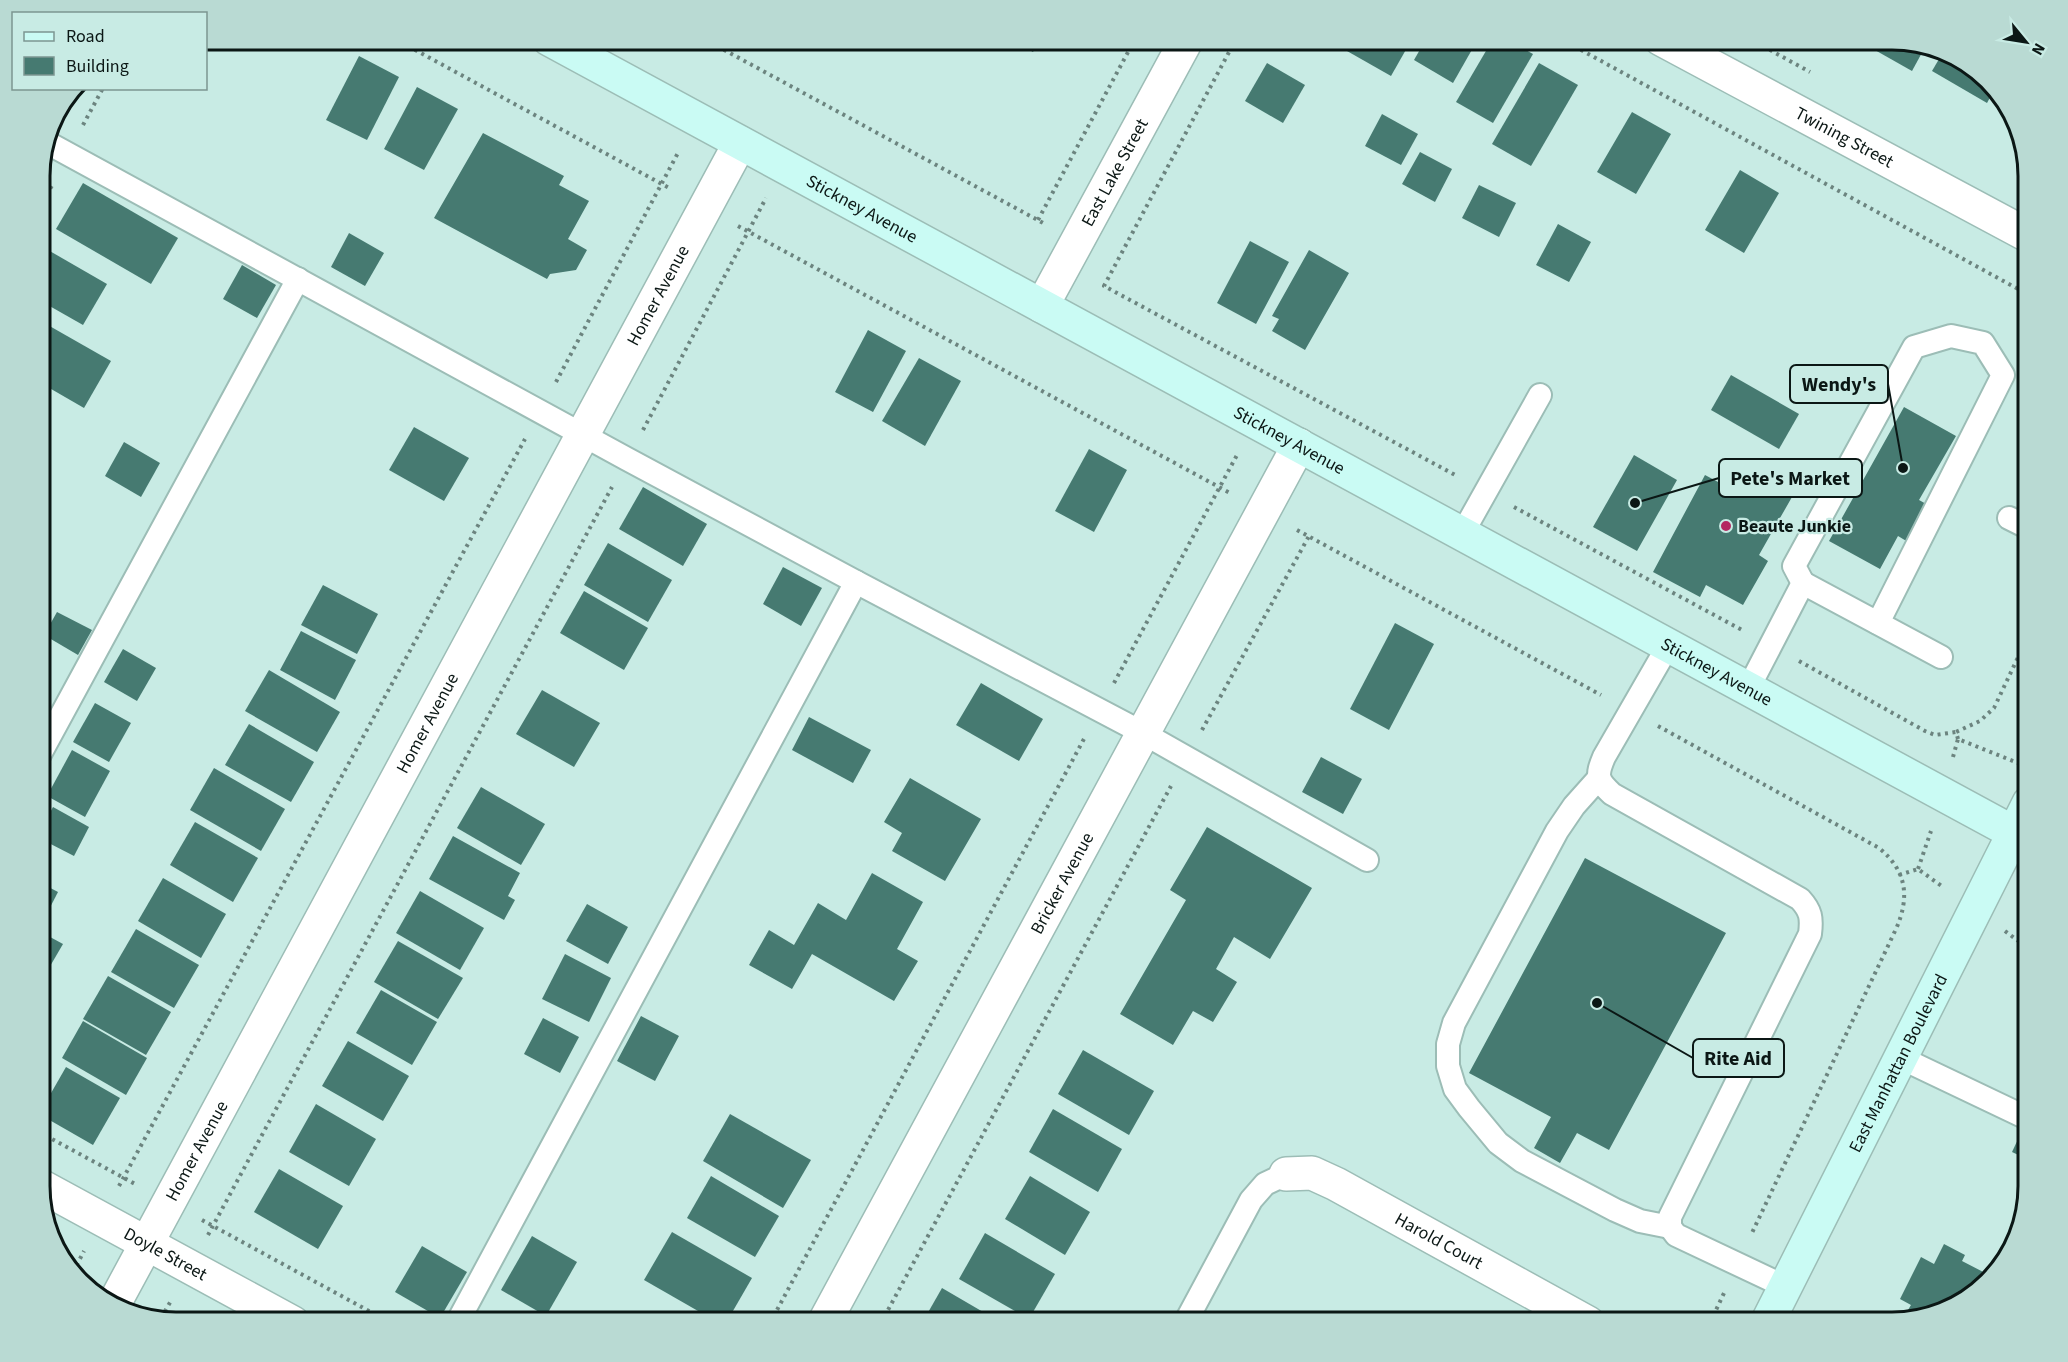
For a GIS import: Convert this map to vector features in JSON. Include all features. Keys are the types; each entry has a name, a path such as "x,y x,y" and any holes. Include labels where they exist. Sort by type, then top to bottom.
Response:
{"street":[{"name":"Stickney Avenue","path":"569,50 2018,835"},
{"name":"East Lake Street","path":"1042,306 1181,50"},
{"name":"Twining Street","path":"1682,50 2018,230"},
{"name":"Homer Avenue","path":"117,1298 740,143"},
{"name":"Bricker Avenue","path":"830,1312 1299,445"},
{"name":"East Manhattan Boulevard","path":"1773,1312 1901,1058 2018,844"},
{"name":"Harold Court","path":"1286,1174 1312,1173 1336,1184 1568,1312"},
{"name":"Doyle Street","path":"50,1191 273,1312"}],"lane":[{"path":"53,146 582,435 1143,733 1367,860"},
{"path":"50,736 298,279"},
{"path":"1878,623 2003,375 1983,344 1951,336 1914,347 1794,566 1803,583 1941,657"},
{"path":"1462,534 1540,396"},
{"path":"463,1312 856,582"},
{"path":"1748,689 1803,583"},
{"path":"1668,646 1604,757 1599,778 1612,794 1800,899 1809,908 1812,919 1810,934 1670,1217 1670,1227 1676,1235 1786,1287"},
{"path":"1599,778 1574,806 1557,831 1454,1023 1448,1044 1448,1066 1455,1089 1469,1108 1498,1143 1522,1161 1615,1210 1640,1221 1670,1227"},
{"path":"1901,1058 2018,1114"},
{"path":"1191,1312 1251,1200 1265,1184 1286,1174"}],"path":[{"path":"415,50 1630,711 1880,848 1891,857 1898,870 1906,898 1903,912 1715,1312"},
{"path":"724,50 1057,229 1093,279 1104,286 1925,731 1935,735 1956,732 1980,721 1994,708 2018,657"},
{"path":"1038,220 1129,50"},
{"path":"1104,286 1230,50"},
{"path":"1581,50 2018,289"},
{"path":"77,1264 697,119"},
{"path":"165,1311 627,459 783,166"},
{"path":"776,1312 1255,422"},
{"path":"887,1312 1186,757 1309,536"},
{"path":"1956,732 1958,739"},
{"path":"50,1138 371,1312"}],"building":[{"path":"1348,50 1406,50 1391,76"},
{"path":"1420,50 1472,50 1453,83 1414,60"},
{"path":"1487,50 1526,50 1533,54 1493,123 1456,102"},
{"path":"1875,50 1922,53 1912,71"},
{"path":"359,56 399,77 367,140 326,120"},
{"path":"1939,59 1969,76 1982,86 1990,97 1987,103 1932,71"},
{"path":"1267,63 1305,85 1283,123 1245,101"},
{"path":"1539,63 1578,85 1531,166 1492,144"},
{"path":"417,87 458,109 424,170 384,149"},
{"path":"1632,112 1671,134 1636,194 1597,172"},
{"path":"1382,114 1418,134 1401,165 1365,146"},
{"path":"483,133 564,176 559,185 589,201 568,239 587,250 576,270 550,274 547,279 434,218"},
{"path":"1420,152 1452,169 1435,202 1402,184"},
{"path":"1740,170 1779,193 1744,253 1705,230"},
{"path":"83,183 178,238 151,284 56,229"},
{"path":"1479,185 1516,203 1499,237 1462,218"},
{"path":"1558,224 1591,242 1569,282 1536,265"},
{"path":"349,233 384,253 365,286 331,267"},
{"path":"1250,241 1289,262 1256,324 1217,303"},
{"path":"1309,250 1349,273 1305,350 1272,331 1279,319 1272,316"},
{"path":"50,251 107,284 83,325 50,306"},
{"path":"242,265 276,285 257,318 223,299"},
{"path":"50,326 111,361 84,408 50,388"},
{"path":"868,330 906,351 873,412 835,392"},
{"path":"919,358 961,381 925,446 882,421"},
{"path":"1731,375 1799,414 1779,449 1711,410"},
{"path":"1904,407 1956,436 1919,500 1928,505 1908,542 1898,536 1880,569 1829,541"},
{"path":"414,427 469,458 444,501 389,470"},
{"path":"124,442 160,463 141,497 105,476"},
{"path":"1089,449 1127,470 1094,532 1055,511"},
{"path":"1634,455 1677,480 1637,551 1593,527"},
{"name":"Beaute Junkie","path":"1745,472 1792,497 1759,555 1768,561 1743,605 1706,585 1700,597 1653,572 1705,475 1735,491"},
{"path":"643,487 707,524 683,566 619,529"},
{"path":"608,543 672,580 648,622 584,585"},
{"path":"783,567 822,588 801,626 763,604"},
{"path":"323,585 378,614 357,654 301,625"},
{"path":"584,591 648,628 624,670 560,633"},
{"path":"57,612 92,630 78,655 50,639 50,624"},
{"path":"1395,623 1434,644 1389,730 1350,709"},
{"path":"301,631 356,660 335,700 280,670"},
{"path":"123,649 156,668 137,701 104,682"},
{"path":"269,670 340,712 317,752 245,711"},
{"path":"981,683 1043,719 1019,761 956,725"},
{"path":"542,690 600,723 574,767 516,734"},
{"path":"95,703 131,723 109,762 73,742"},
{"path":"809,717 871,750 853,783 792,750"},
{"path":"249,724 314,762 291,802 225,765"},
{"path":"72,750 110,771 85,817 50,798 50,790"},
{"path":"1321,757 1362,779 1343,814 1302,792"},
{"path":"214,768 285,809 261,851 190,810"},
{"path":"910,778 981,819 945,881 892,851 902,833 884,822"},
{"path":"481,787 545,824 521,865 457,828"},
{"path":"53,807 89,827 74,856 50,844 50,813"},
{"path":"195,822 258,858 233,902 170,865"},
{"path":"1207,827 1312,888 1270,959 1234,937 1216,969 1237,982 1213,1022 1193,1011 1173,1045 1120,1014 1186,900 1170,890"},
{"path":"453,836 520,873 508,896 515,900 504,920 429,879"},
{"path":"1585,858 1726,933 1609,1150 1577,1133 1560,1163 1534,1148 1551,1117 1469,1073"},
{"path":"872,873 923,902 897,949 918,961 894,1001 812,954 792,989 749,965 769,930 794,945 818,903 846,920"},
{"path":"163,878 226,914 201,958 138,921"},
{"path":"50,888 58,892 50,907"},
{"path":"420,891 484,928 460,970 396,933"},
{"path":"587,904 628,927 608,964 566,941"},
{"path":"136,929 199,965 174,1008 111,972"},
{"path":"50,937 63,944 50,966"},
{"path":"398,941 463,978 438,1019 374,982"},
{"path":"565,954 611,978 589,1022 542,999"},
{"path":"108,976 171,1012 146,1055 83,1019"},
{"path":"381,990 437,1022 412,1065 356,1033"},
{"path":"641,1016 679,1036 655,1081 617,1061"},
{"path":"543,1018 579,1037 560,1073 524,1054"},
{"path":"83,1021 147,1058 126,1095 62,1058"},
{"path":"348,1041 409,1076 383,1121 322,1086"},
{"path":"1083,1050 1154,1091 1129,1135 1058,1094"},
{"path":"66,1067 120,1098 93,1145 50,1120 50,1095"},
{"path":"316,1104 376,1139 349,1186 289,1152"},
{"path":"1053,1109 1122,1149 1098,1192 1029,1152"},
{"path":"730,1114 811,1160 783,1208 703,1161"},
{"path":"2018,1139 2018,1155 2012,1152"},
{"path":"279,1169 343,1206 318,1249 254,1212"},
{"path":"711,1176 779,1216 755,1257 687,1218"},
{"path":"1030,1176 1090,1212 1065,1255 1005,1219"},
{"path":"672,1232 752,1278 732,1312 700,1312 644,1280"},
{"path":"985,1233 1055,1274 1033,1312 1017,1312 959,1279"},
{"path":"532,1236 577,1262 548,1312 539,1312 501,1290"},
{"path":"1944,1244 1965,1255 1962,1261 1985,1273 1955,1296 1941,1303 1907,1311 1911,1305 1900,1299 1921,1257 1934,1264"},
{"path":"422,1246 467,1272 444,1312 430,1312 395,1292"},
{"path":"942,1288 983,1312 928,1312"}],"place":[{"name":"Wendy's","path":"1903,468"},
{"name":"Pete's Market","path":"1635,503"},
{"name":"Beaute Junkie","path":"1726,526"},
{"name":"Rite Aid","path":"1597,1003"}]}
